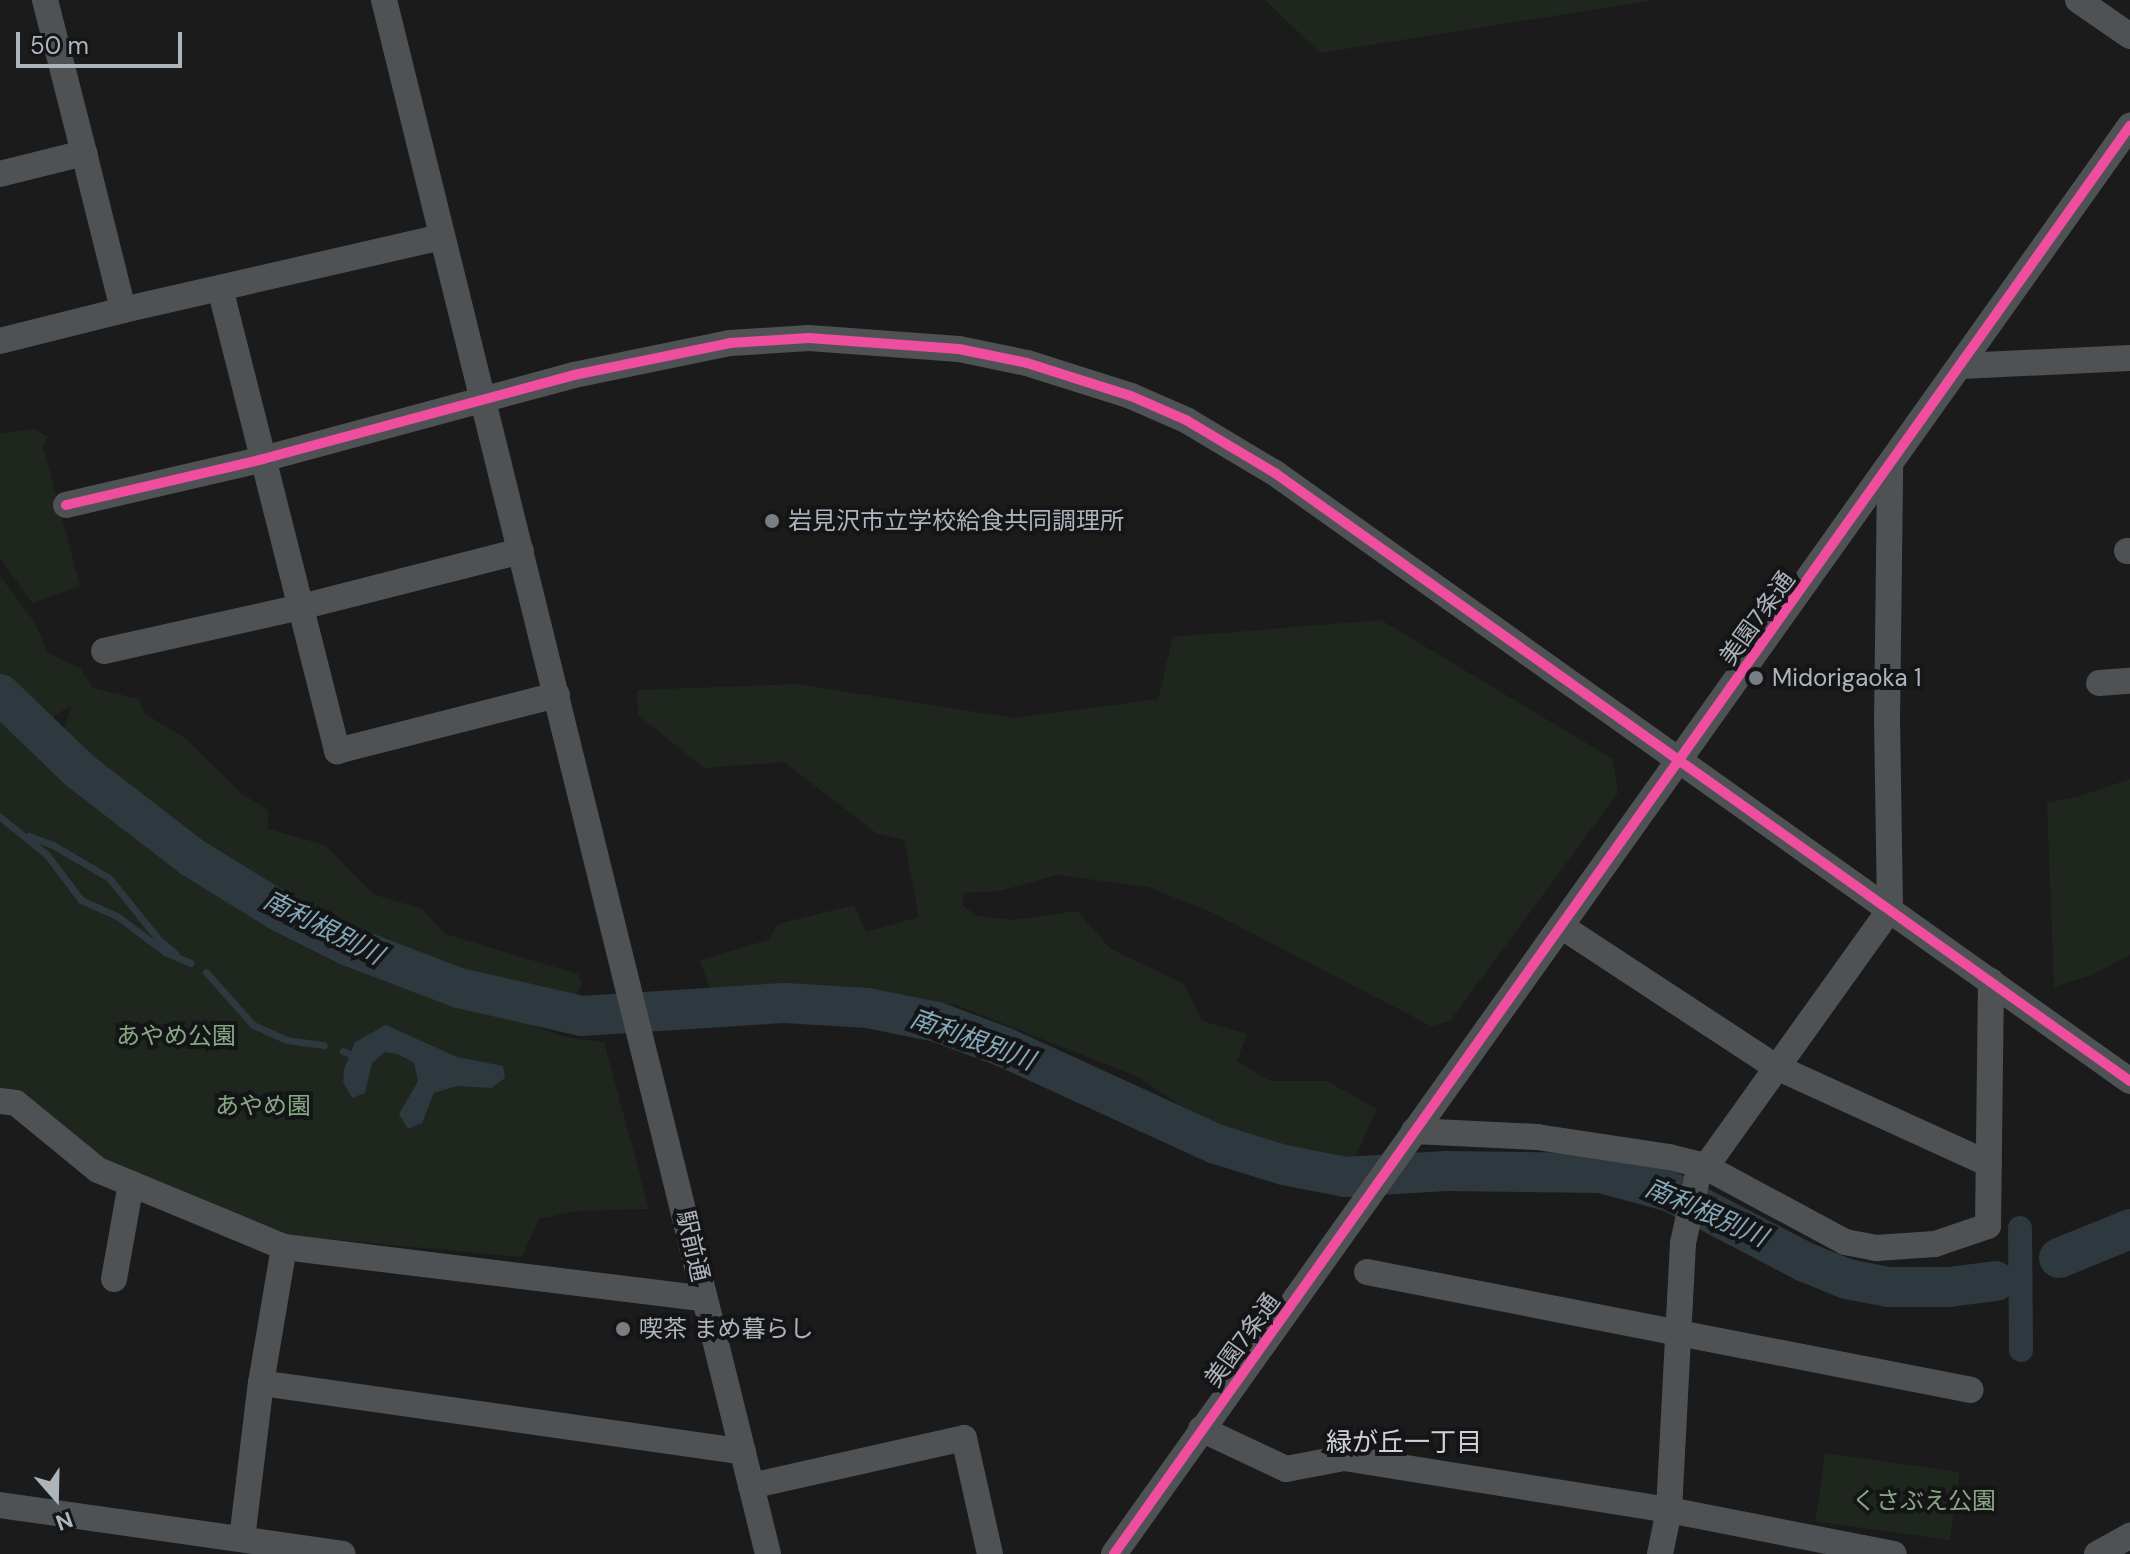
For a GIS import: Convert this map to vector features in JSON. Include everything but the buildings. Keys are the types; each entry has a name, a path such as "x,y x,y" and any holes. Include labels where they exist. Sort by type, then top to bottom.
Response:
{"street":[{"path":"45,0 123,310"},
{"name":"駅前通","path":"384,0 768,1554"},
{"path":"2078,0 2130,36"},
{"name":"美園7条通","path":"1115,1554 2130,126"},
{"path":"0,174 84,153"},
{"path":"0,341 442,237"},
{"path":"220,288 337,751 557,695"},
{"path":"66,505 263,459 484,398 716,346 809,338 959,349 1041,367 1131,396 1230,445 1337,515 1991,981 2125,1072"},
{"path":"1961,366 2130,358"},
{"path":"1660,1554 1669,1510 1683,1243 1700,1172 1890,909 1887,723 1890,467"},
{"path":"104,651 301,607 521,551"},
{"path":"2099,683 2130,681"},
{"path":"1561,926 1774,1066 1989,1164"},
{"path":"1408,1140 1551,1139 1605,1145 1700,1172 1845,1242 1902,1249 1947,1241 1988,1226 1991,981"},
{"path":"0,1101 16,1103 98,1170 284,1247 705,1299"},
{"path":"114,1279 131,1184"},
{"path":"242,1539 261,1383 284,1247"},
{"path":"1367,1272 1971,1390"},
{"path":"261,1383 743,1452"},
{"path":"1201,1429 1286,1469 1344,1458 1669,1510 1798,1545 1894,1554"},
{"path":"751,1486 964,1438 990,1554"},
{"path":"0,1505 182,1543 242,1539 343,1554"},
{"path":"2097,1554 2130,1536"}],"green space":[{"path":"1265,0 1654,0 1320,53"},
{"path":"34,429 48,437 43,447 80,586 32,603 0,558 0,433"},
{"name":"あやめ公園","path":"0,576 35,623 48,653 80,668 93,688 139,699 144,713 186,739 242,794 268,810 268,829 325,845 373,894 422,909 445,934 578,974 582,985 568,1007 479,999 311,943 325,952 565,1037 604,1042 649,1209 577,1211 539,1219 522,1257 284,1235 103,1165 0,1092 0,721 68,780 127,824 66,769 65,728 71,705 49,720 20,726 0,720"},
{"path":"1381,620 1613,759 1618,793 1450,1021 1431,1026 1211,912 1148,887 1057,875 1000,891 964,893 962,905 977,916 1014,920 1077,911 1111,949 1184,984 1202,1021 1247,1034 1237,1061 1270,1081 1327,1081 1377,1109 1353,1162 1226,1136 1138,1077 956,1005 809,985 710,989 700,960 768,940 778,924 854,905 866,932 919,917 904,840 876,833 784,762 704,768 638,715 637,690 797,684 1014,718 1158,699 1173,637"},
{"path":"2130,779 2130,955 2092,975 2054,987 2047,803 2080,796"},
{"name":"くさぶえ公園","path":"1825,1453 1960,1472 1950,1540 1815,1521"}],"shaded area":[{"path":"386,1025 457,1057 503,1066 505,1078 491,1088 457,1086 434,1093 422,1123 408,1129 399,1114 418,1081 414,1063 398,1054 385,1052 372,1063 365,1093 352,1098 343,1082 344,1069 355,1042"}],"waterway":[{"name":"南利根別川","path":"0,694 80,771 193,858 279,911 349,946 459,988 582,1016 785,1003 867,1008 937,1022 1004,1047 1216,1144 1284,1165 1345,1177 1446,1171 1601,1173 1671,1192 1805,1262 1847,1279 1889,1287 1949,1287 1996,1281"},
{"path":"0,817 47,855 81,900 117,916 165,952 191,963"},
{"path":"29,836 53,845 109,878 159,940 175,953"},
{"path":"206,972 253,1025 287,1040 324,1045"},
{"path":"343,1051 350,1054"},
{"path":"2020,1228 2021,1350"},
{"name":"南利根別川","path":"2059,1258 2130,1229"}],"cycle path":[{"path":"1114,1554 2130,126"},
{"path":"66,505 263,459 574,375 730,343 809,338 959,349 1027,363 1131,396 1186,420 1275,473 2130,1081"}],"place":[{"name":"岩見沢市立学校給食共同調理所","path":"772,521"},
{"name":"Midorigaoka 1","path":"1756,678"},
{"name":"喫茶 まめ暮らし","path":"623,1329"}],"district":[{"name":"緑が丘一丁目","path":"1404,1443"}],"park label":[{"name":"あやめ園","path":"263,1106"}]}
